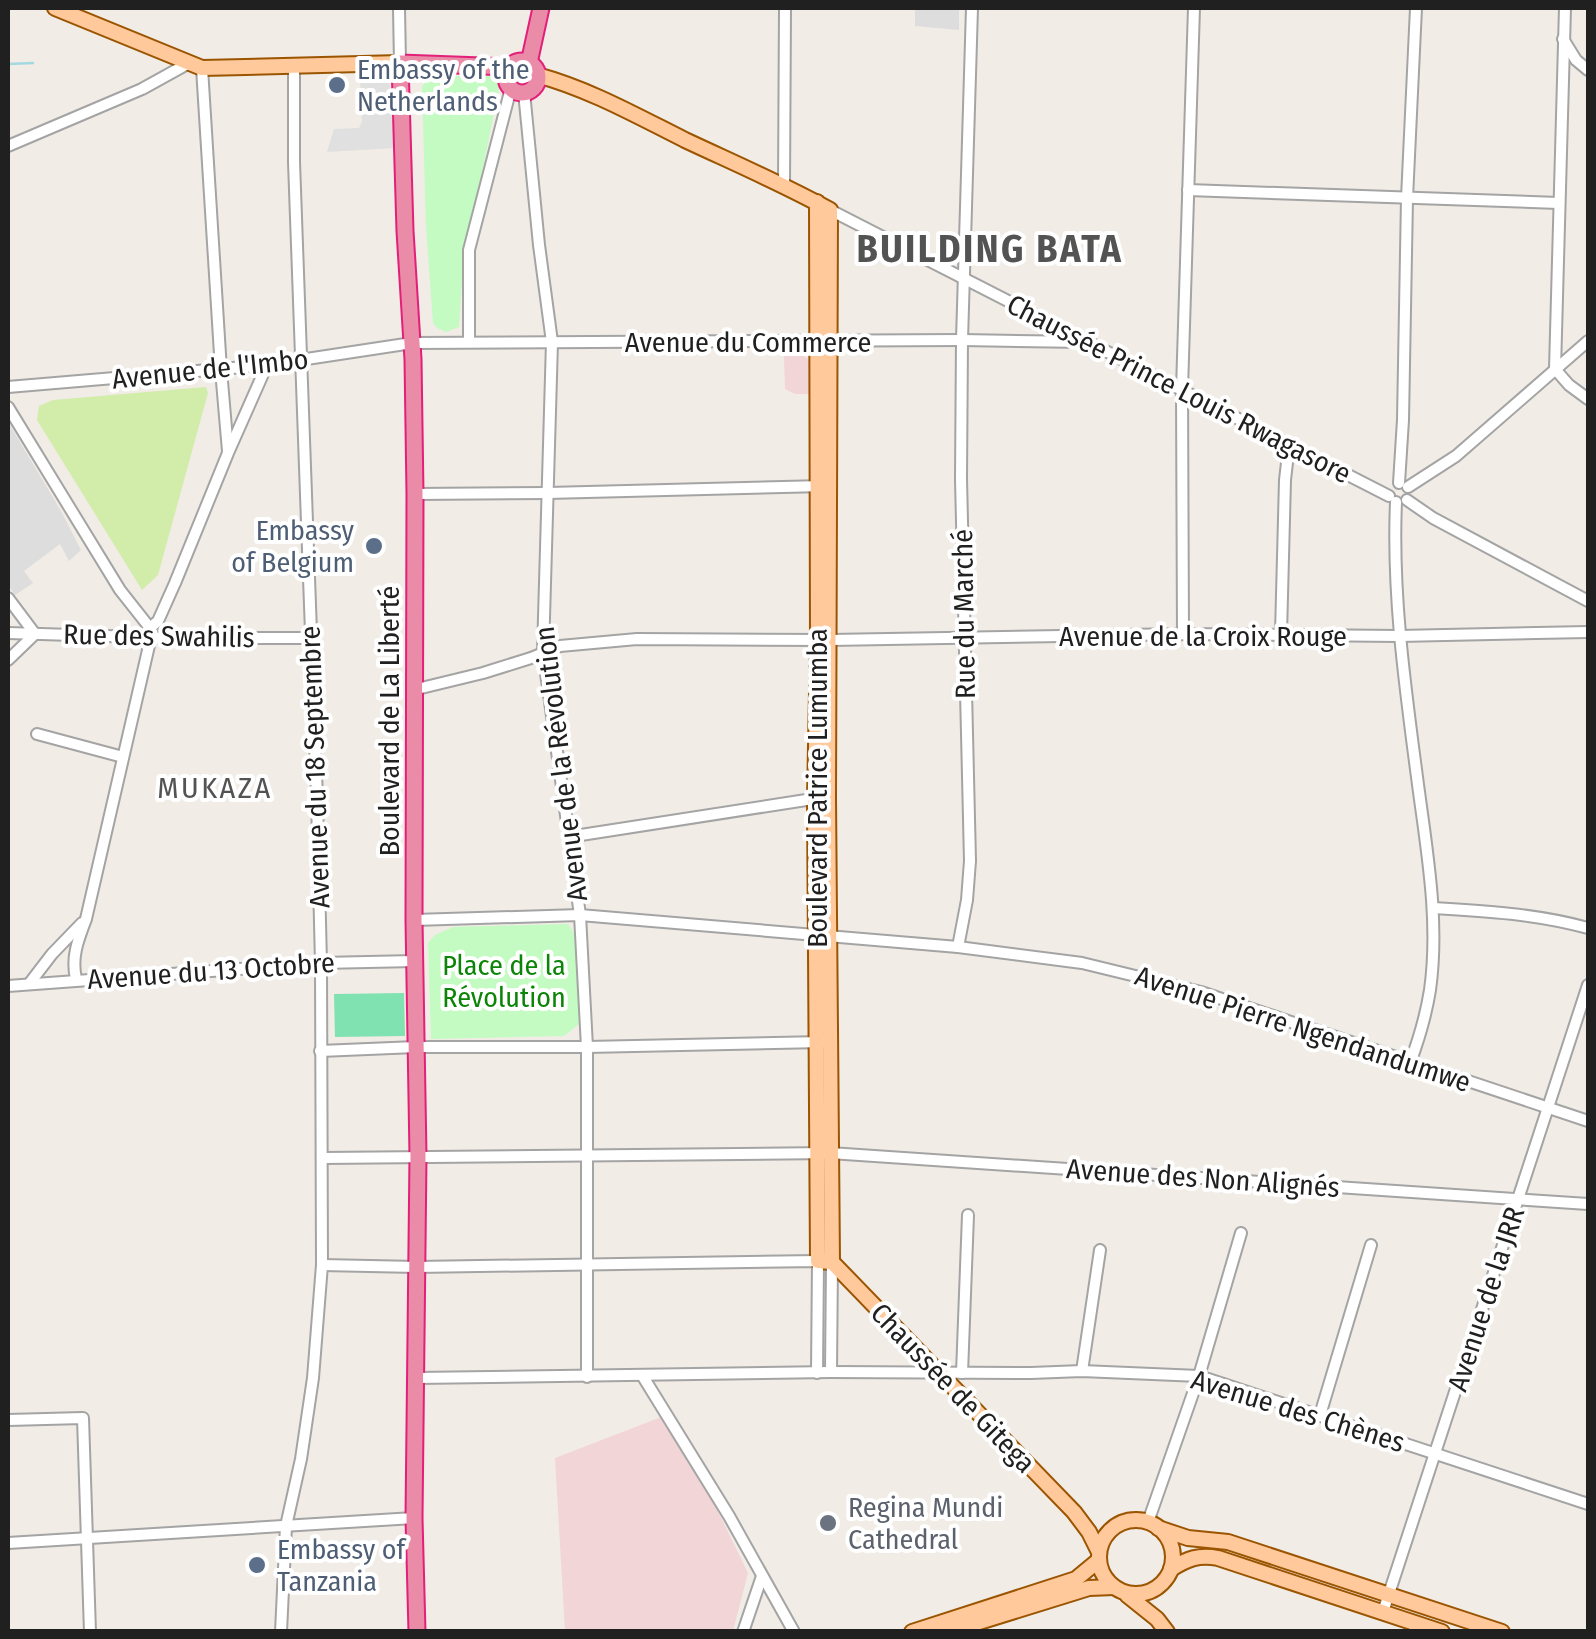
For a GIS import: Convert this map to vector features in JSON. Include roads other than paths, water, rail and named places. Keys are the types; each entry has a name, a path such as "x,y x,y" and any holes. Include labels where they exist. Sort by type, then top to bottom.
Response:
{"highway":[{"path":"530,8 524,66 534,87 518,90 506,80 524,66 540,8"},
{"path":"400,63 524,66"},
{"name":"Boulevard de La Liberté","path":"400,63 415,494 416,1378"},
{"path":"416,1378 417,1632"}],"main road":[{"path":"54,8 196,66 400,63"},
{"name":"Chaussée Prince Louis Rwagasore","path":"524,66 824,206"},
{"name":"Boulevard Patrice Lumumba","path":"824,206 825,1262"},
{"name":"Chaussée de Gitega","path":"825,1262 939,1372 1074,1512 1089,1532 1099,1556"},
{"name":"Chaussée de Gitega","path":"1074,1512 1097,1522 1118,1525"},
{"path":"948,1632 975,1617 1076,1579 1099,1556 1109,1532 1128,1521 1188,1538 1228,1542 1502,1632"},
{"path":"912,1632 1089,1588 1140,1594 1157,1588 1171,1569 1172,1551 1170,1542 1153,1525"},
{"path":"1099,1556 1103,1575 1162,1626"},
{"path":"1171,1569 1186,1560 1208,1556 1442,1632"},
{"path":"1157,1588 1162,1626"}],"street":[{"path":"399,8 400,63"},
{"path":"784,185 786,8"},
{"name":"Rue du Marché","path":"958,948 970,862 962,340 972,8"},
{"path":"1183,634 1182,389 1194,8"},
{"path":"1397,499 1410,493 1403,485 1407,198 1416,8"},
{"path":"1564,8 1555,369 1588,399"},
{"path":"1563,38 1576,60 1588,70"},
{"path":"8,146 196,66 228,453"},
{"name":"Avenue du 18 Septembre","path":"281,1632 286,1526 313,1378 322,1265 321,963 294,66"},
{"path":"470,342 468,250 503,121 518,90"},
{"name":"Avenue de la Révolution","path":"518,90 528,124 552,342 542,652 580,915 587,1047 587,1376"},
{"path":"503,121 528,124"},
{"path":"1188,190 1559,203"},
{"name":"Chaussée Prince Louis Rwagasore","path":"824,206 1588,600"},
{"path":"1410,1063 1430,991 1433,908 1400,636 1397,499 1392,486 1403,485 1456,456 1588,340"},
{"name":"Avenue du Commerce","path":"412,343 1085,342"},
{"name":"Avenue de l'Imbo","path":"8,387 267,366 412,343"},
{"path":"76,980 75,948 86,919 150,633 176,584 267,366"},
{"path":"8,407 150,633"},
{"path":"1282,634 1289,445"},
{"path":"415,494 823,486"},
{"path":"8,598 35,634 8,660"},
{"name":"Avenue de la Croix Rouge","path":"413,690 482,673 560,646 637,639 1588,632"},
{"name":"Rue des Swahilis","path":"8,633 310,638"},
{"path":"37,734 123,757"},
{"path":"568,838 822,798"},
{"path":"1433,908 1552,918 1588,928"},
{"name":"Avenue Pierre Ngendandumwe","path":"414,920 580,915 823,935 1082,963 1185,987 1588,1121"},
{"path":"29,984 86,919"},
{"name":"Avenue du 13 Octobre","path":"8,986 321,963 415,961"},
{"name":"Avenue de la JRR","path":"1384,1612 1588,984"},
{"path":"320,1051 823,1042"},
{"name":"Avenue des Non Alignés","path":"322,1158 896,1155 1588,1204"},
{"path":"962,1373 968,1215"},
{"path":"1153,1525 1240,1233"},
{"path":"1320,1415 1372,1245"},
{"path":"1082,1371 1100,1250"},
{"path":"322,1265 825,1262"},
{"name":"Boulevard Patrice Lumumba","path":"825,1262 831,1372"},
{"name":"Boulevard Patrice Lumumba","path":"817,1373 825,1262"},
{"name":"Avenue des Chènes","path":"416,1378 1082,1371 1199,1376 1588,1504"},
{"path":"642,1376 729,1516 794,1632"},
{"path":"8,1420 83,1418 90,1632"},
{"path":"8,1543 414,1518"},
{"path":"743,1632 762,1576"}],"waterway":[{"path":"8,64 33,63"}],"place":[{"name":"Embassy of the Netherlands","path":"337,85"},
{"name":"Embassy of Belgium","path":"374,546"},
{"name":"Regina Mundi Cathedral","path":"828,1523"},
{"name":"Embassy of Tanzania","path":"257,1565"}],"district":[{"name":"BUILDING BATA","path":"990,249"},
{"name":"MUKAZA","path":"215,788"}],"park label":[{"name":"Place de la Révolution","path":"504,981"}]}
